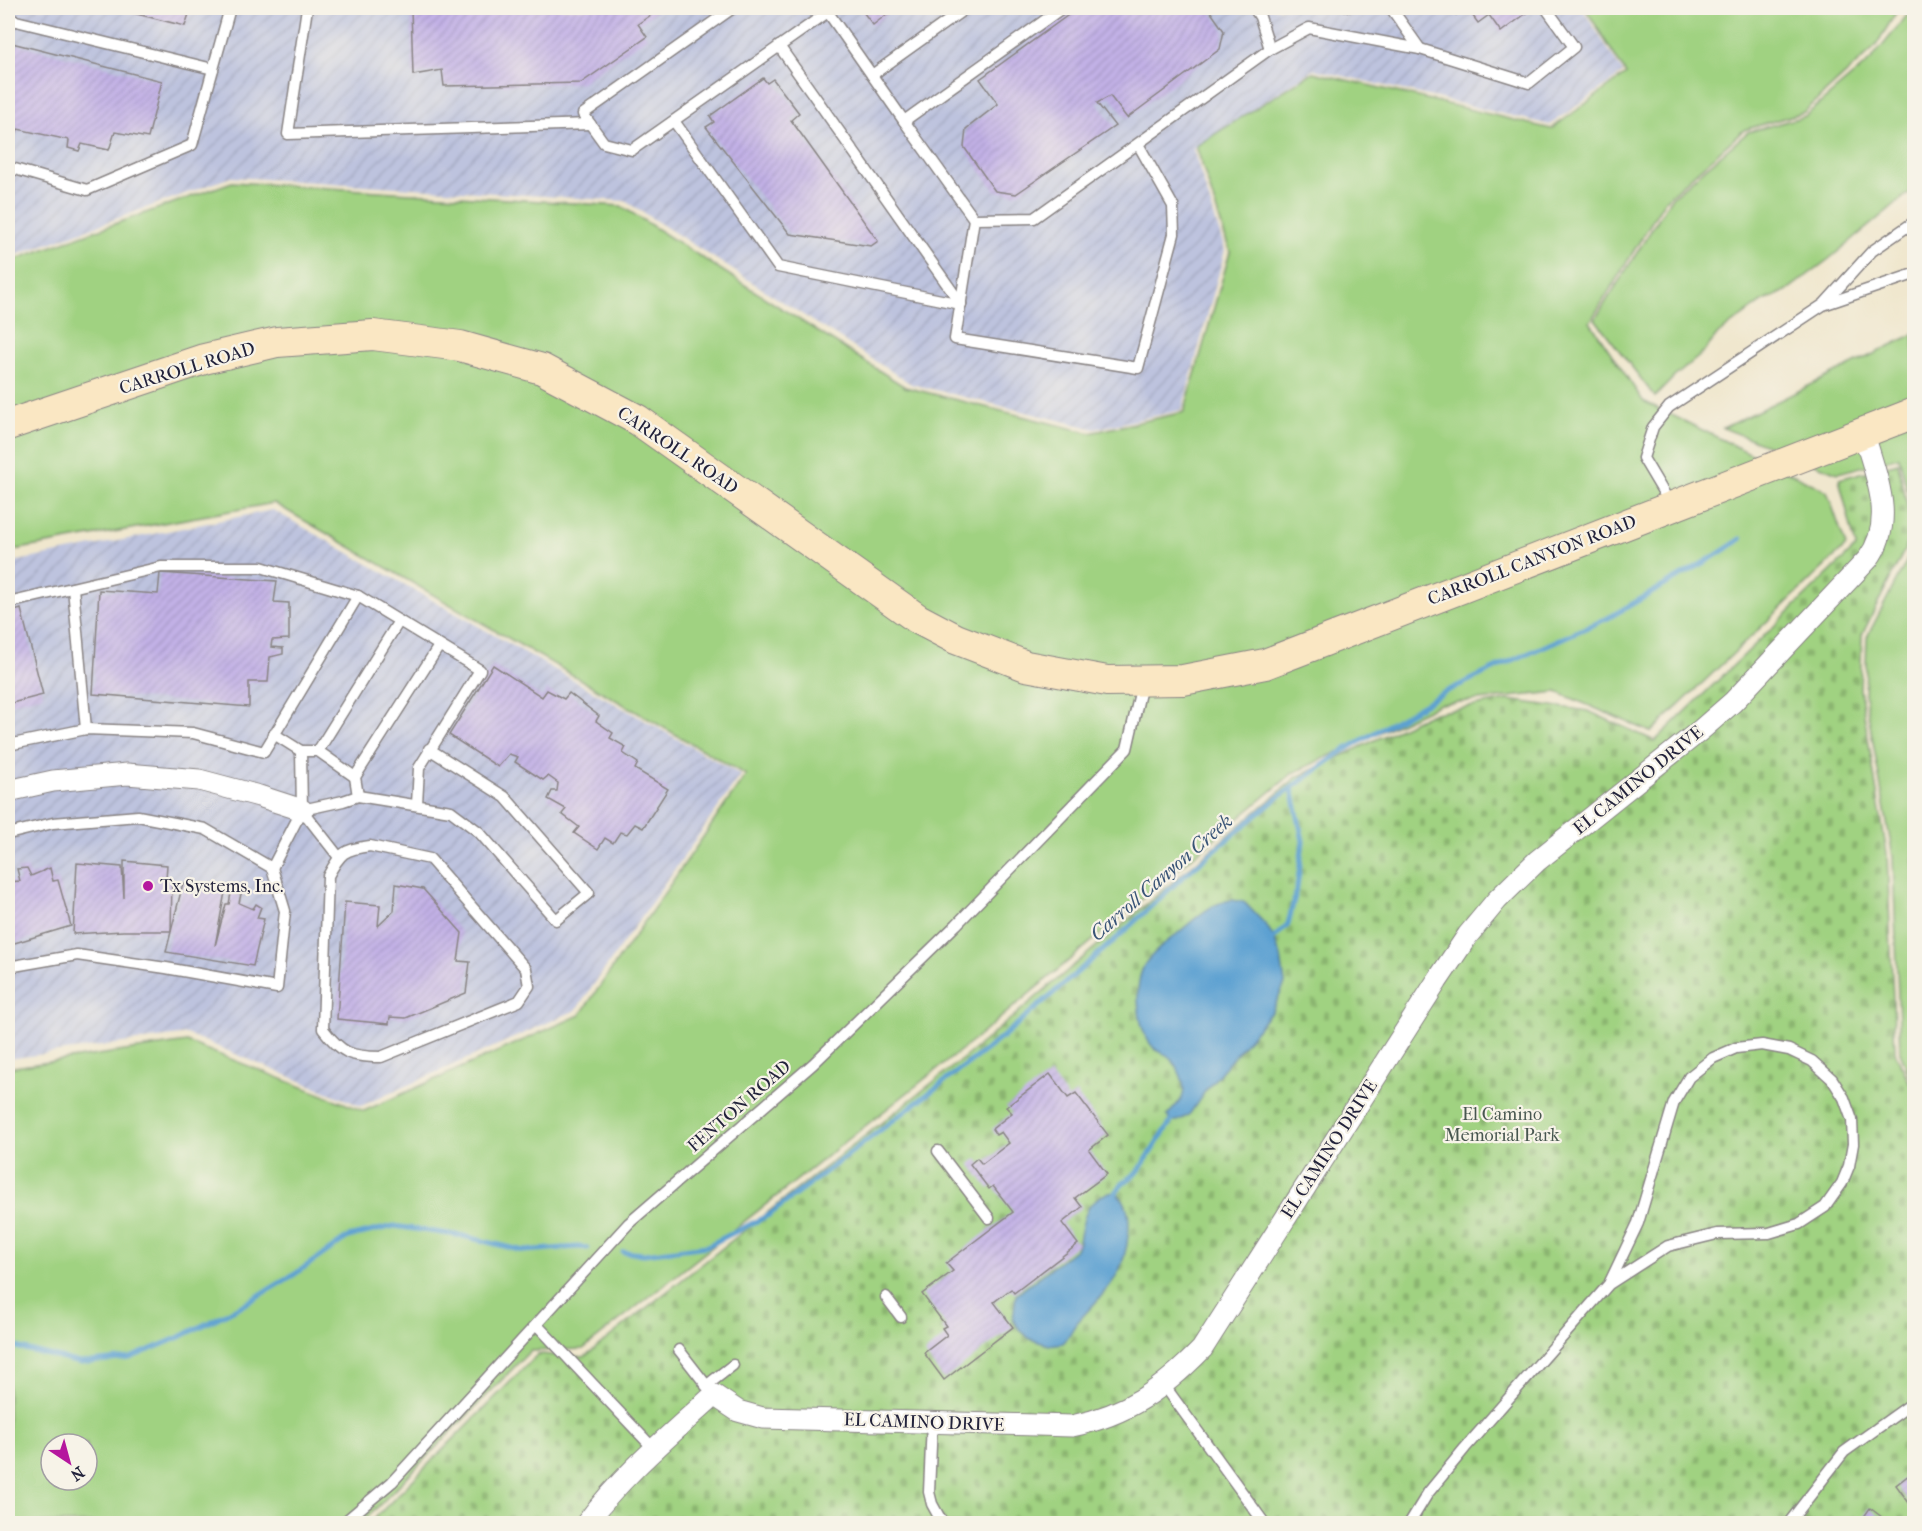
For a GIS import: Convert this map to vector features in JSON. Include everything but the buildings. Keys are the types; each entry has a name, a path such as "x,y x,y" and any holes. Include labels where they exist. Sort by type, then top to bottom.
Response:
{"main road":[{"name":"CARROLL ROAD","path":"8,425 204,359 278,342 373,335 459,346 542,369 638,420 918,619 956,639 1036,668 1107,681 1140,692"},
{"name":"CARROLL CANYON ROAD","path":"1140,692 1183,680 1265,664 1914,413"}],"street":[{"name":"EL CAMINO DRIVE","path":"710,1391 744,1405 763,1418 1072,1426 1092,1422 1133,1406 1164,1385 1202,1349 1437,981 1468,935 1497,900 1537,861 1733,702 1877,547 1884,505 1864,434"},
{"path":"8,791 53,781 127,774 199,780 302,810"},
{"path":"586,1524 615,1488 710,1391"}],"lane":[{"path":"8,167 87,190 192,145 230,8"},
{"path":"308,8 288,134 590,124"},
{"path":"733,8 583,114 604,143 633,150 826,10 974,219 955,339 1138,368 1174,234 1173,206 1138,144"},
{"path":"872,75 966,8"},
{"path":"904,121 1062,8"},
{"path":"1254,8 1260,17 1270,49"},
{"path":"1391,8 1420,49"},
{"path":"974,219 1034,218 1270,49 1309,28 1420,49 1529,83 1574,47 1546,8"},
{"path":"8,19 213,69"},
{"path":"779,46 961,304"},
{"path":"674,121 778,267 961,304"},
{"path":"1671,506 1643,458 1653,427 1669,407 1823,305 1872,251 1914,222"},
{"path":"1823,305 1914,274"},
{"path":"8,603 161,567 261,567 358,596 480,670 419,768 417,804"},
{"path":"73,588 86,729"},
{"path":"8,745 86,729 193,733 264,752 358,596"},
{"path":"318,752 399,621"},
{"path":"358,796 355,777 439,646"},
{"name":"FENTON ROAD","path":"342,1524 392,1482 629,1223 813,1064 956,925 1120,757 1127,749 1140,692"},
{"path":"274,734 301,751 318,752 355,777"},
{"path":"302,810 358,796 451,811 479,832 556,920 589,893 505,797 429,749"},
{"path":"272,868 302,810 301,751"},
{"path":"302,810 338,856"},
{"path":"8,834 53,823 138,816 205,829 272,868 285,911 277,988 77,955 8,967"},
{"path":"370,846 430,859 526,969 529,986 519,1001 381,1057 359,1057 337,1047 323,1029 328,876 338,856 354,848 370,846"},
{"path":"1408,1524 1428,1493 1465,1448 1609,1284 1638,1223 1674,1102 1689,1077 1713,1058 1736,1048 1762,1046 1789,1050 1812,1061 1832,1079 1844,1098 1852,1120 1853,1144 1850,1166 1842,1183 1825,1207 1799,1224 1769,1233 1717,1234 1668,1246 1609,1284"},
{"path":"938,1151 989,1218"},
{"path":"886,1297 901,1317"},
{"path":"537,1325 654,1449"},
{"path":"679,1350 710,1391 733,1365"},
{"path":"1164,1385 1265,1524"},
{"path":"1788,1524 1844,1452 1914,1402"},
{"path":"932,1422 929,1492 932,1504 943,1524"}],"shaded area":[{"path":"8,8 1582,8 1623,73 1550,125 1314,69 1196,146 1193,149 1225,250 1182,410 1095,429 911,384 625,201 231,177 8,258"},
{"path":"273,510 741,775 576,1010 361,1106 187,1034 8,1059 8,563"}],"green space":[{"path":"1585,8 1899,8 1875,47 1804,112 1744,130 1665,200 1590,322 1643,401 1827,491 1846,546 1651,732 1557,692 1440,704 1293,773 974,1040 583,1349 530,1351 362,1523 8,1523 8,1068 187,1042 364,1111 580,1015 746,775 274,503 8,551 8,262 232,182 621,206 905,387 1090,433 1184,412 1230,252 1196,146 1313,72 1551,129 1626,74"},
{"path":"1913,8 1914,192 1905,196 1829,259 1786,291 1760,303 1718,334 1703,353 1674,377 1655,397 1595,319 1672,197 1748,132 1805,116 1871,60"},
{"path":"1914,334 1914,516 1899,457 1838,473 1723,428"},
{"name":"El Camino Memorial Park","path":"1898,463 1913,533 1862,635 1860,689 1887,854 1895,1052 1914,1092 1914,1523 369,1524 538,1354 584,1357 970,1053 1297,777 1430,714 1508,700 1588,711 1655,741 1856,547 1839,479"},
{"path":"1914,547 1914,1086 1900,1052 1893,857 1865,696 1867,637"}],"water":[{"path":"1232,900 1244,902 1267,926 1281,957 1285,984 1272,1011 1206,1090 1189,1115 1178,1121 1171,1121 1167,1116 1182,1098 1183,1081 1168,1056 1153,1047 1143,1030 1138,1007 1141,973 1156,951 1197,917 1217,904"},
{"path":"1115,1192 1127,1209 1129,1220 1127,1246 1115,1278 1063,1343 1049,1345 1030,1339 1019,1329 1013,1319 1016,1295 1076,1249 1087,1210 1091,1204 1107,1193"}],"waterway":[{"name":"Carroll Canyon Creek","path":"623,1252 644,1254 707,1246 769,1215 1000,1039 1117,938 1187,873 1276,799 1343,751 1445,692 1608,618 1741,539"},
{"path":"1270,942 1288,924 1297,888 1303,841 1292,788"},
{"path":"1113,1197 1122,1184 1138,1172 1174,1117"},
{"name":"Carroll Canyon Creek","path":"8,1345 80,1363 130,1358 182,1336 243,1305 295,1274 348,1237 394,1226 463,1236 524,1251 588,1248"}],"place":[{"name":"Tx Systems, Inc.","path":"148,886"}]}
